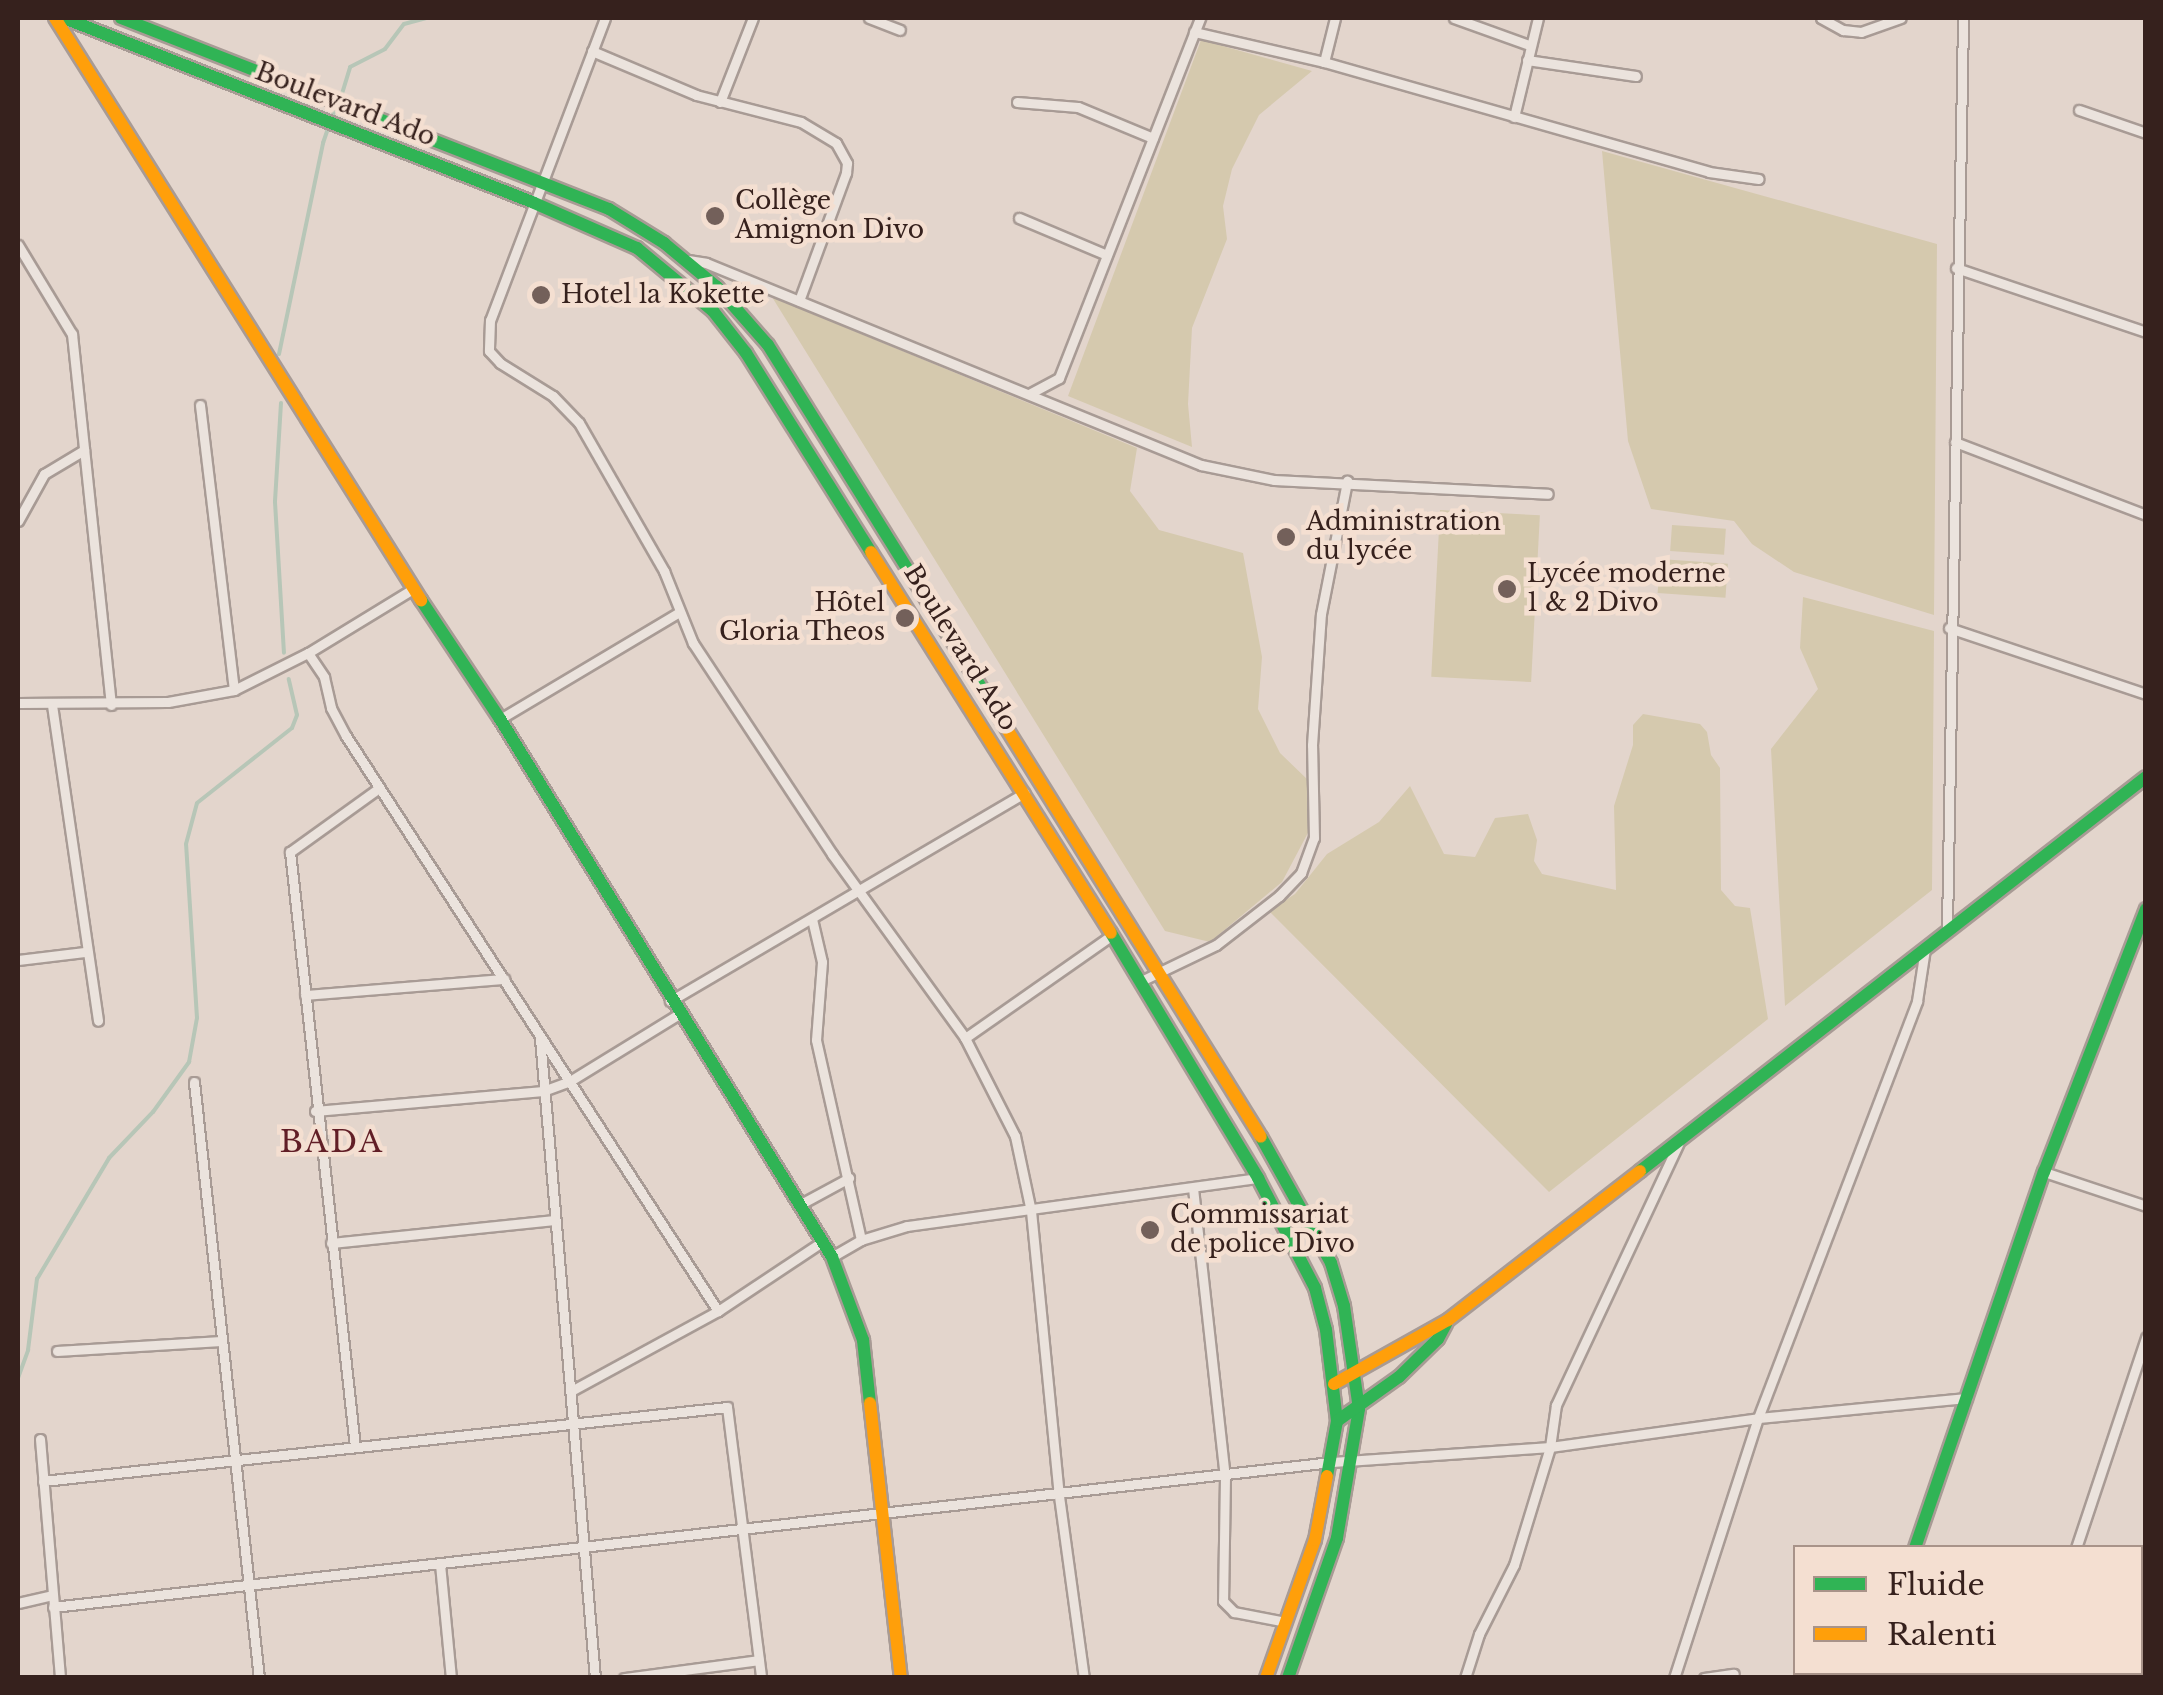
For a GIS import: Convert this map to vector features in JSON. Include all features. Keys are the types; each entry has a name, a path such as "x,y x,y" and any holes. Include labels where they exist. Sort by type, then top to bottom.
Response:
{"main road":[{"path":"55,18 412,589 500,719 832,1257 863,1340 901,1678"},
{"name":"Boulevard Ado","path":"64,18 532,202 638,248 713,311 746,353 1112,935 1258,1178 1315,1288 1338,1421 1315,1540 1266,1678"},
{"name":"Boulevard Ado","path":"121,18 610,210 685,260 746,316 768,345 1312,1222 1344,1306 1359,1409 1354,1461 1338,1538 1288,1678"},
{"path":"1334,1384 1448,1320 1682,1134 2146,777"},
{"path":"1916,1545 2044,1172 2146,909"},
{"path":"1338,1421 1359,1409 1425,1353 1448,1320"}],"street":[{"path":"605,18 490,320 489,351 500,363 554,396 579,423 664,571 678,612 704,659 860,892 965,1038 1015,1136 1031,1211 1059,1496 1084,1678"},
{"path":"720,102 753,18"},
{"path":"870,18 900,30"},
{"path":"1029,394 1058,378 1200,18"},
{"path":"1324,62 1335,18"},
{"path":"1454,18 1529,45"},
{"path":"1514,116 1538,18"},
{"path":"1821,18 1843,30 1860,32 1900,18"},
{"path":"1947,928 1949,628 1963,18"},
{"path":"1194,32 1324,62 1709,172 1759,179"},
{"path":"592,51 720,102 821,131 836,143 847,163 799,300"},
{"path":"1528,60 1636,76"},
{"path":"1017,102 1078,107 1153,138"},
{"path":"2079,110 2146,133"},
{"path":"1019,218 1107,255"},
{"path":"18,245 72,334 111,704"},
{"path":"685,260 706,263 1202,465 1274,480 1548,494"},
{"path":"1956,268 2146,332"},
{"path":"200,405 234,690"},
{"path":"1954,442 2146,515"},
{"path":"18,521 44,474 84,450"},
{"path":"1139,982 1216,945 1279,896 1301,873 1314,838 1312,745 1321,614 1347,481"},
{"path":"18,703 168,702 234,690 308,653 412,589"},
{"path":"500,719 678,612"},
{"path":"1949,628 2146,694"},
{"path":"308,653 324,677 335,718 718,1310"},
{"path":"52,705 98,1021"},
{"path":"355,1448 315,1111 292,846 379,788"},
{"path":"670,1000 1025,794"},
{"path":"812,919 822,962 816,1040 861,1240"},
{"path":"965,1038 1112,935"},
{"path":"1674,1678 1758,1418 1917,1001 1925,945"},
{"path":"18,960 85,952"},
{"path":"305,995 504,980"},
{"path":"315,1111 543,1091 570,1081 679,1014"},
{"path":"540,1036 574,1390 580,1550 594,1678"},
{"path":"194,1082 260,1678"},
{"path":"1464,1678 1479,1634 1514,1565 1550,1447 1561,1391 1682,1134"},
{"path":"2044,1172 2146,1206"},
{"path":"798,1205 849,1178"},
{"path":"832,1257 861,1240 908,1226 1258,1178"},
{"path":"1193,1188 1225,1478 1226,1608 1286,1622"},
{"path":"331,1243 555,1220"},
{"path":"574,1390 718,1310 822,1242"},
{"path":"2077,1545 2146,1338"},
{"path":"57,1352 221,1340"},
{"path":"53,1607 580,1550 882,1512 1225,1478 1332,1462 1550,1447 1758,1418 1968,1398"},
{"path":"43,1481 727,1407 761,1678"},
{"path":"40,1439 60,1678"},
{"path":"440,1564 452,1678"},
{"path":"18,1603 52,1594"},
{"path":"624,1678 759,1660"},
{"path":"1704,1678 1734,1674"}],"shaded area":[{"path":"1201,40 1312,71 1259,115 1232,169 1223,206 1227,239 1192,328 1188,404 1192,447 1068,396"},
{"path":"1602,151 1937,244 1934,615 1794,572 1752,544 1734,521 1651,509 1628,441"},
{"path":"772,297 1137,448 1130,491 1159,530 1243,553 1262,657 1258,709 1280,753 1308,780 1310,829 1282,882 1210,942 1165,931"},
{"path":"1440,510 1540,515 1531,682 1431,677"},
{"path":"1672,525 1726,529 1724,555 1670,551"},
{"path":"1660,559 1728,564 1725,598 1658,593"},
{"path":"1803,597 1934,631 1932,890 1785,1006 1771,749 1818,689 1800,648"},
{"path":"1643,714 1700,724 1707,732 1711,755 1720,768 1721,890 1735,906 1750,908 1768,1019 1549,1192 1269,911 1295,894 1327,854 1379,822 1410,786 1444,854 1475,857 1495,818 1528,814 1537,840 1534,861 1542,874 1616,890 1614,806 1633,745 1633,725"}],"waterway":[{"path":"341,97 350,67 385,49 404,24 426,18"},
{"path":"279,354 323,143 336,106"},
{"path":"281,403 275,502 284,653"},
{"path":"18,1378 28,1350 37,1279 109,1158 153,1112 189,1062 197,1018 186,844 197,803 292,728 297,715 289,679"}],"traffic: fast":[{"path":"64,18 532,202 637,248 713,311 746,353 871,552"},
{"path":"121,18 609,209 664,243 717,287 768,345 997,713"},
{"path":"421,600 500,719 832,1257 863,1340 870,1403"},
{"path":"1640,1171 2146,777"},
{"path":"1916,1545 2044,1172 2146,909"},
{"path":"1111,933 1258,1178 1315,1288 1326,1330 1337,1421 1327,1476"},
{"path":"1261,1137 1331,1263 1344,1306 1359,1409 1337,1538 1288,1678"},
{"path":"1337,1421 1399,1377 1438,1339 1446,1324"}],"traffic: slow":[{"path":"55,18 421,600"},
{"path":"871,552 1111,933"},
{"path":"997,713 1261,1137"},
{"path":"1334,1384 1448,1320 1640,1171"},
{"path":"870,1403 901,1678"},
{"path":"1266,1678 1315,1540 1327,1476"}],"place":[{"name":"Collège Amignon Divo","path":"715,216"},
{"name":"Hotel la Kokette","path":"541,295"},
{"name":"Administration du lycée","path":"1286,537"},
{"name":"Lycée moderne 1 & 2 Divo","path":"1507,589"},
{"name":"Hôtel Gloria Theos","path":"905,618"},
{"name":"Commissariat de police Divo","path":"1150,1230"}],"district":[{"name":"BADA","path":"332,1142"}]}
